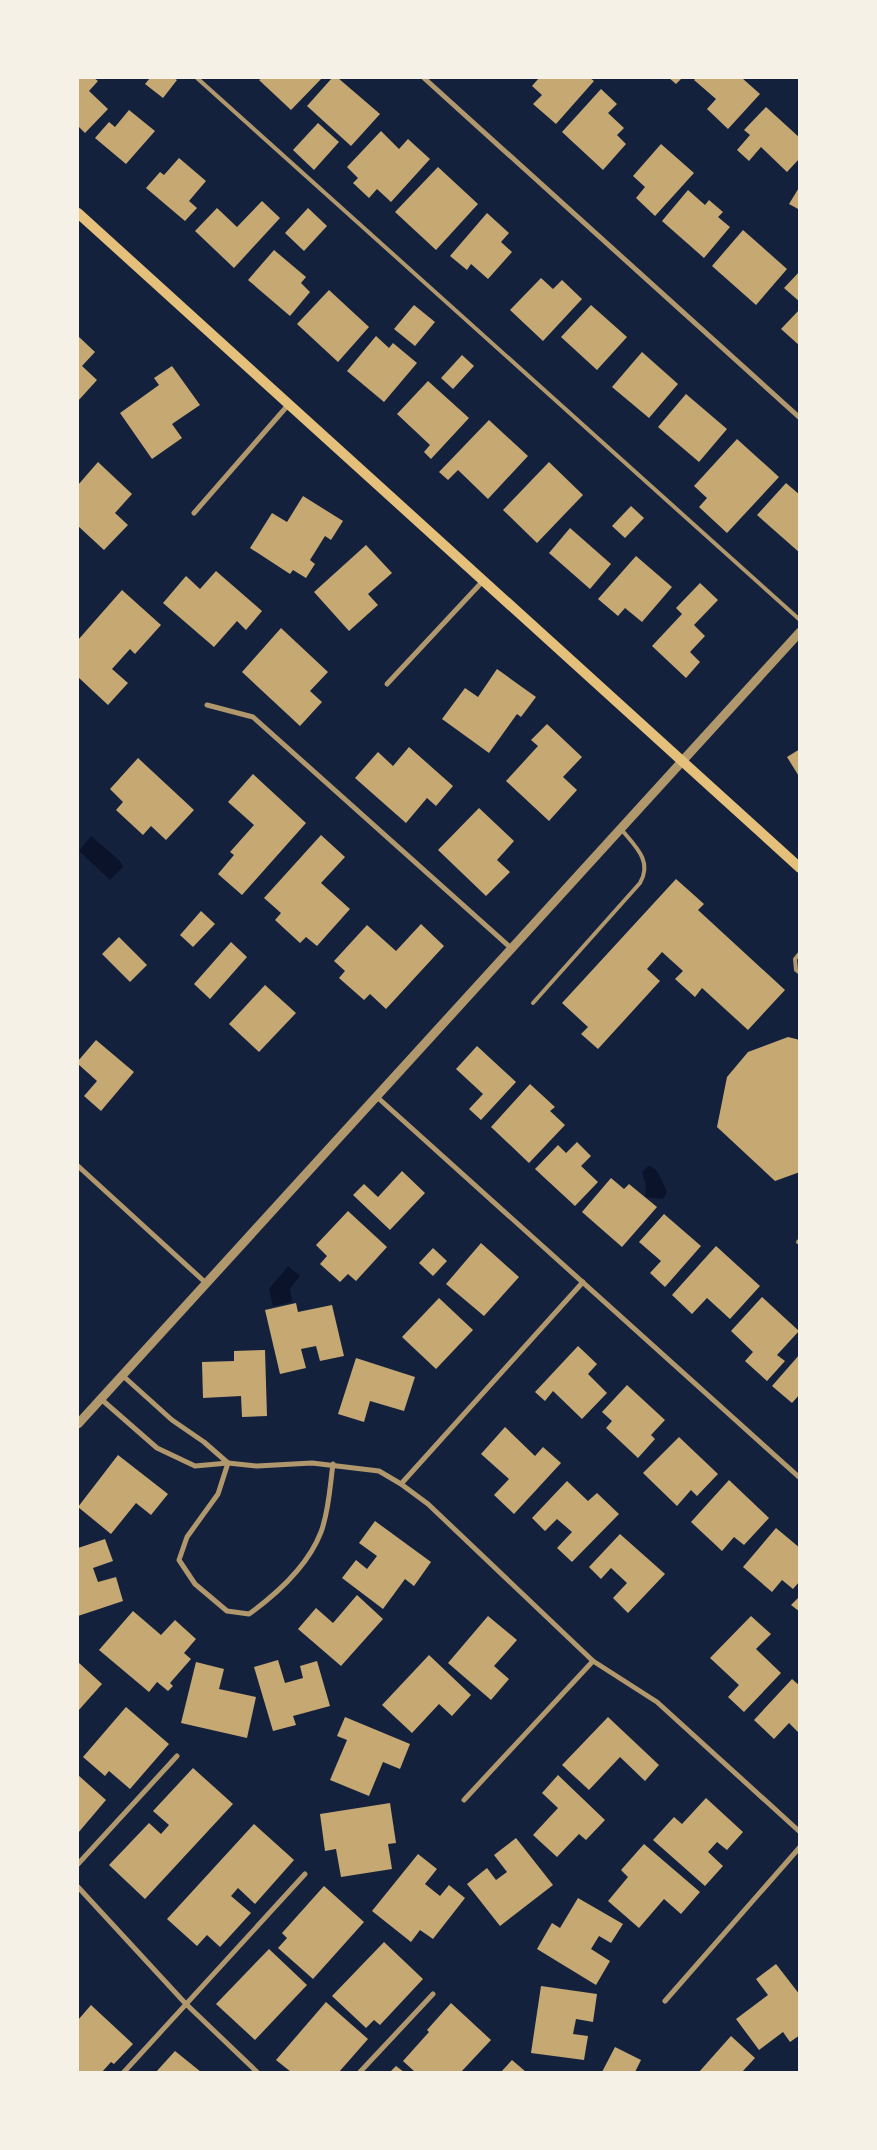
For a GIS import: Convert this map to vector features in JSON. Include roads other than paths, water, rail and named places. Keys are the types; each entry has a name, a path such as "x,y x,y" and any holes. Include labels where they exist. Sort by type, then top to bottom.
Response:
{"main road":[{"path":"78,213 800,868"}],"street":[{"path":"424,78 800,418"},
{"path":"194,513 289,404"},
{"path":"387,684 483,580"},
{"path":"78,1424 800,632"},
{"path":"207,705 253,717 512,949"},
{"path":"377,1097 800,1478"},
{"path":"78,1166 207,1284"},
{"path":"402,1484 583,1282"},
{"path":"122,1375 172,1420 204,1442 228,1462"},
{"path":"101,1398 157,1448 195,1466 228,1462 257,1466 333,1464 378,1471 402,1484 428,1504 593,1661 657,1702 800,1832"},
{"path":"228,1462 218,1494 187,1537 179,1560 196,1584 227,1612 249,1614 273,1597 311,1554 322,1530 333,1464"},
{"path":"464,1800 593,1661"},
{"path":"78,1864 177,1756"},
{"path":"665,2002 800,1847"},
{"path":"124,2072 305,1874"},
{"path":"78,1887 186,2003 257,2072"},
{"path":"360,2072 433,1994"}],"lane":[{"path":"197,78 800,620"},
{"path":"533,1003 640,884 646,873 644,858 621,829"},
{"path":"800,953 795,958 796,970 800,973"}],"water":[{"path":"91,836 120,861 123,867 110,880 79,851"},
{"path":"648,1166 655,1169 662,1180 667,1192 663,1199 645,1197 646,1185 642,1172"},
{"path":"288,1266 300,1276 290,1289 292,1302 273,1306 269,1289"}]}
